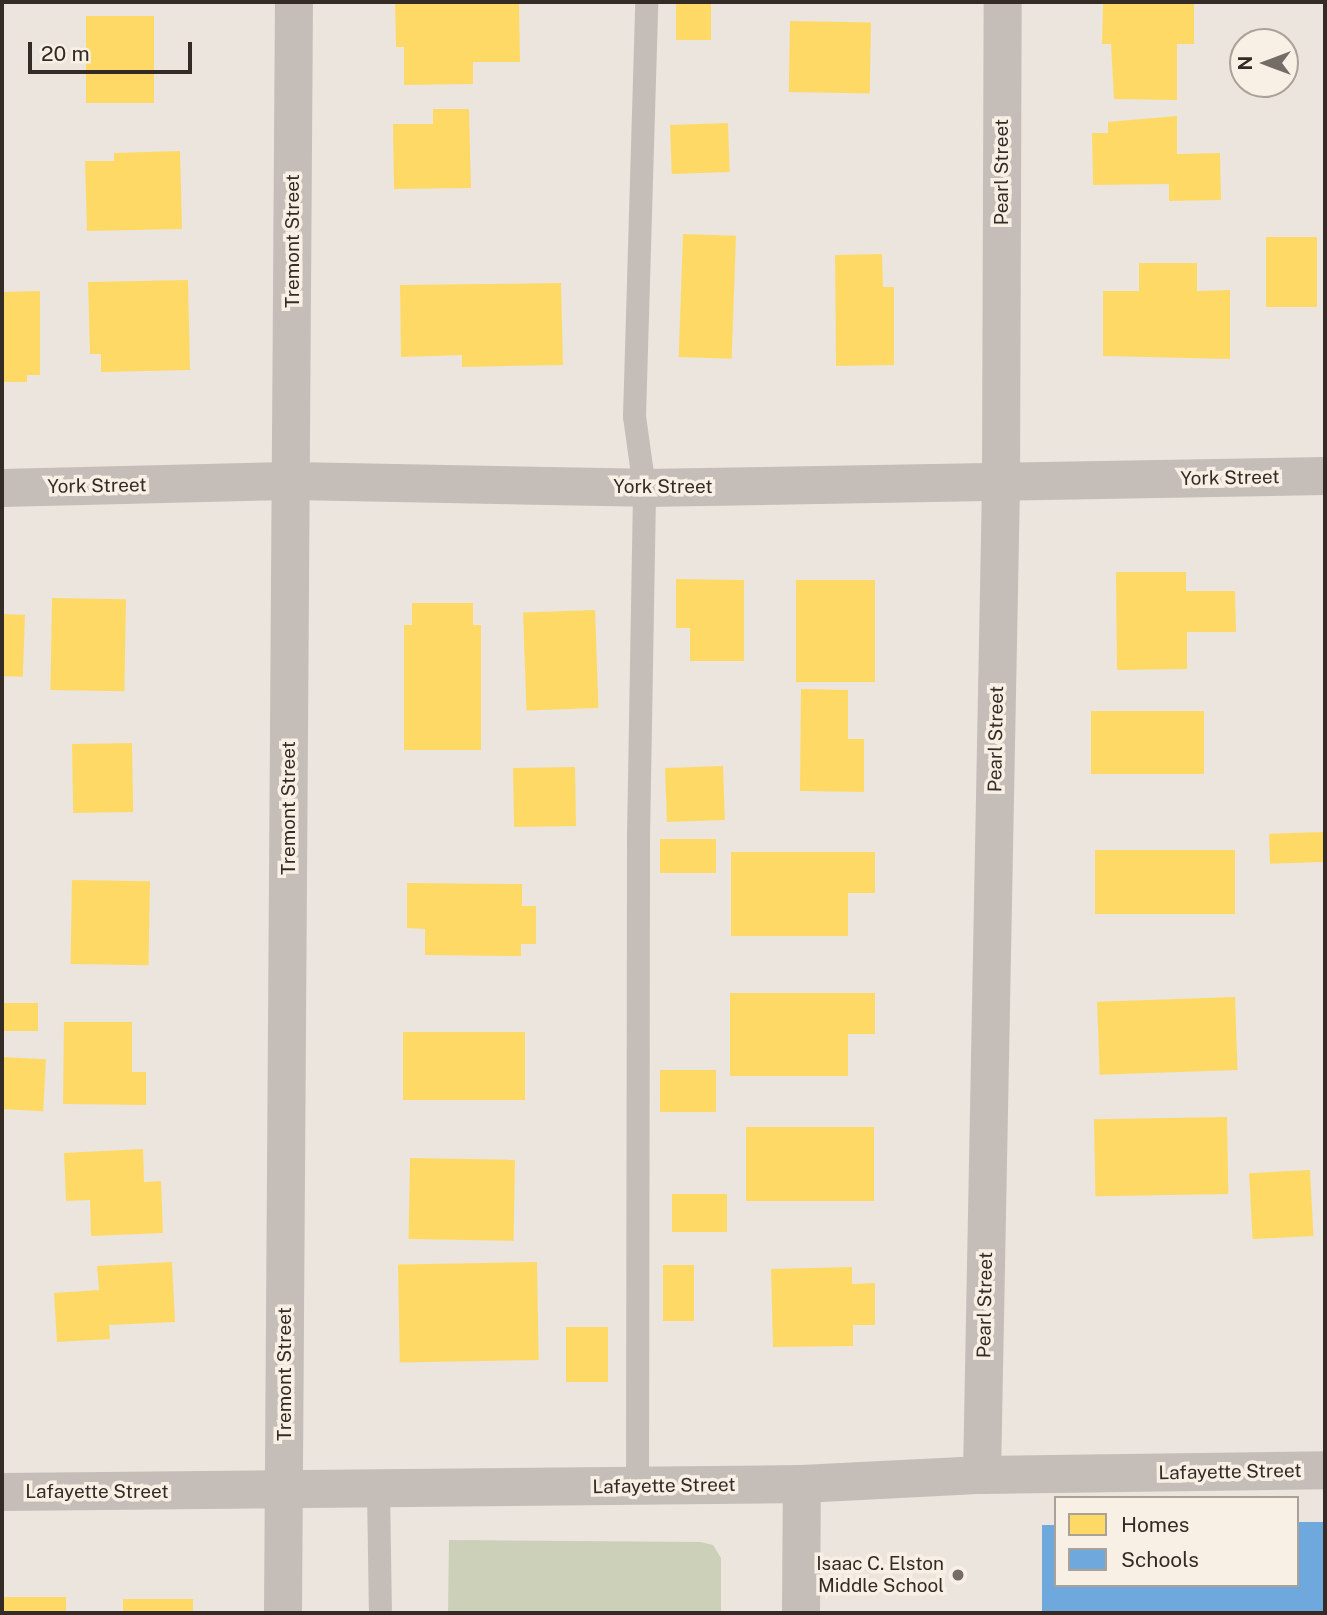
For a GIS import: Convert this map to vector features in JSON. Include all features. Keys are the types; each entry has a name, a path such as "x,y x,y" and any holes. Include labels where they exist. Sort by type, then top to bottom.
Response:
{"street":[{"name":"Tremont Street","path":"283,1613 294,2"},
{"name":"Pearl Street","path":"982,1475 1001,481 1003,2"},
{"name":"York Street","path":"2,488 292,481 644,488 1325,476"},
{"name":"Lafayette Street","path":"2,1492 802,1484 982,1475 1325,1470"},
{"path":"801,1613 802,1484"}],"lane":[{"path":"637,1486 638,837 644,488 634,416 646,2"},
{"path":"378,1489 380,1613"}],"green space":[{"path":"449,1540 701,1542 713,1545 721,1558 721,1613 448,1613"}],"building: Homes":[{"path":"395,2 519,2 520,62 473,62 473,84 404,85 404,47 396,47"},
{"path":"676,2 711,2 711,40 676,40"},
{"path":"1103,3 1194,4 1194,44 1177,44 1177,100 1114,99 1111,44 1102,44"},
{"path":"86,16 154,16 154,103 86,103"},
{"path":"790,21 871,22 870,93 789,92"},
{"path":"433,109 469,109 471,188 394,189 393,124 433,124"},
{"path":"1177,116 1177,154 1220,153 1221,200 1169,201 1169,184 1093,185 1092,133 1108,133 1108,122"},
{"path":"728,123 730,172 672,174 670,125"},
{"path":"180,151 182,229 87,231 85,161 114,161 114,153"},
{"path":"683,234 736,236 732,359 679,357"},
{"path":"1266,237 1317,237 1317,307 1266,307"},
{"path":"882,254 883,287 894,287 894,365 836,366 835,255"},
{"path":"1139,263 1197,263 1197,291 1230,290 1230,359 1103,356 1103,291 1139,291"},
{"path":"188,280 190,370 101,372 101,354 90,354 88,282"},
{"path":"561,283 563,365 462,367 462,355 401,357 400,285"},
{"path":"40,291 40,375 27,375 27,382 2,382 2,292"},
{"path":"1116,572 1186,572 1186,591 1235,591 1236,632 1187,632 1187,669 1117,670"},
{"path":"676,579 744,580 744,661 690,661 690,628 676,628"},
{"path":"796,580 875,580 875,682 796,682"},
{"path":"52,598 126,599 124,691 50,690"},
{"path":"412,603 473,603 473,625 481,625 481,750 404,750 404,625 412,625"},
{"path":"595,610 598,708 526,710 523,613"},
{"path":"2,614 25,615 23,677 2,676"},
{"path":"801,689 848,690 848,739 864,739 864,792 800,791"},
{"path":"1091,711 1204,711 1204,774 1091,774"},
{"path":"132,743 133,812 73,813 72,744"},
{"path":"723,766 725,820 667,822 665,768"},
{"path":"575,767 576,826 514,827 513,768"},
{"path":"1323,832 1324,862 1270,864 1269,834"},
{"path":"660,839 716,839 716,873 660,873"},
{"path":"1095,850 1235,850 1235,914 1095,914"},
{"path":"731,852 875,852 875,893 848,893 848,936 731,936"},
{"path":"72,880 150,881 149,965 71,964"},
{"path":"407,883 522,884 522,906 536,906 536,944 521,944 521,956 425,955 425,929 407,928"},
{"path":"730,993 875,993 875,1034 848,1034 848,1076 730,1076"},
{"path":"1235,997 1238,1070 1100,1075 1097,1002"},
{"path":"2,1003 38,1003 38,1031 2,1031"},
{"path":"64,1022 132,1022 132,1072 146,1072 146,1105 63,1104"},
{"path":"403,1032 525,1032 525,1100 403,1100"},
{"path":"2,1057 46,1059 43,1111 2,1109"},
{"path":"660,1070 716,1070 716,1112 660,1112"},
{"path":"1227,1117 1228,1194 1095,1196 1094,1119"},
{"path":"746,1127 874,1127 874,1201 746,1201"},
{"path":"143,1149 144,1182 161,1181 163,1233 91,1236 90,1200 66,1201 64,1153"},
{"path":"410,1158 515,1160 514,1241 409,1239"},
{"path":"1310,1170 1313,1236 1253,1239 1249,1173"},
{"path":"672,1194 727,1194 727,1232 672,1232"},
{"path":"172,1262 175,1322 109,1325 110,1339 57,1342 54,1293 99,1290 97,1266"},
{"path":"537,1262 539,1360 400,1362 398,1264"},
{"path":"663,1265 694,1265 694,1321 663,1321"},
{"path":"852,1267 852,1284 875,1283 875,1325 853,1325 853,1346 773,1347 771,1269"},
{"path":"566,1327 608,1327 608,1382 566,1382"},
{"path":"2,1597 66,1597 66,1613 2,1613"},
{"path":"123,1599 193,1599 193,1613 123,1613"}],"building: Schools":[{"path":"1299,1522 1325,1522 1325,1613 1042,1613 1042,1525 1054,1525 1054,1587 1299,1587"}],"place":[{"name":"Isaac C. Elston Middle School","path":"958,1575"}]}
